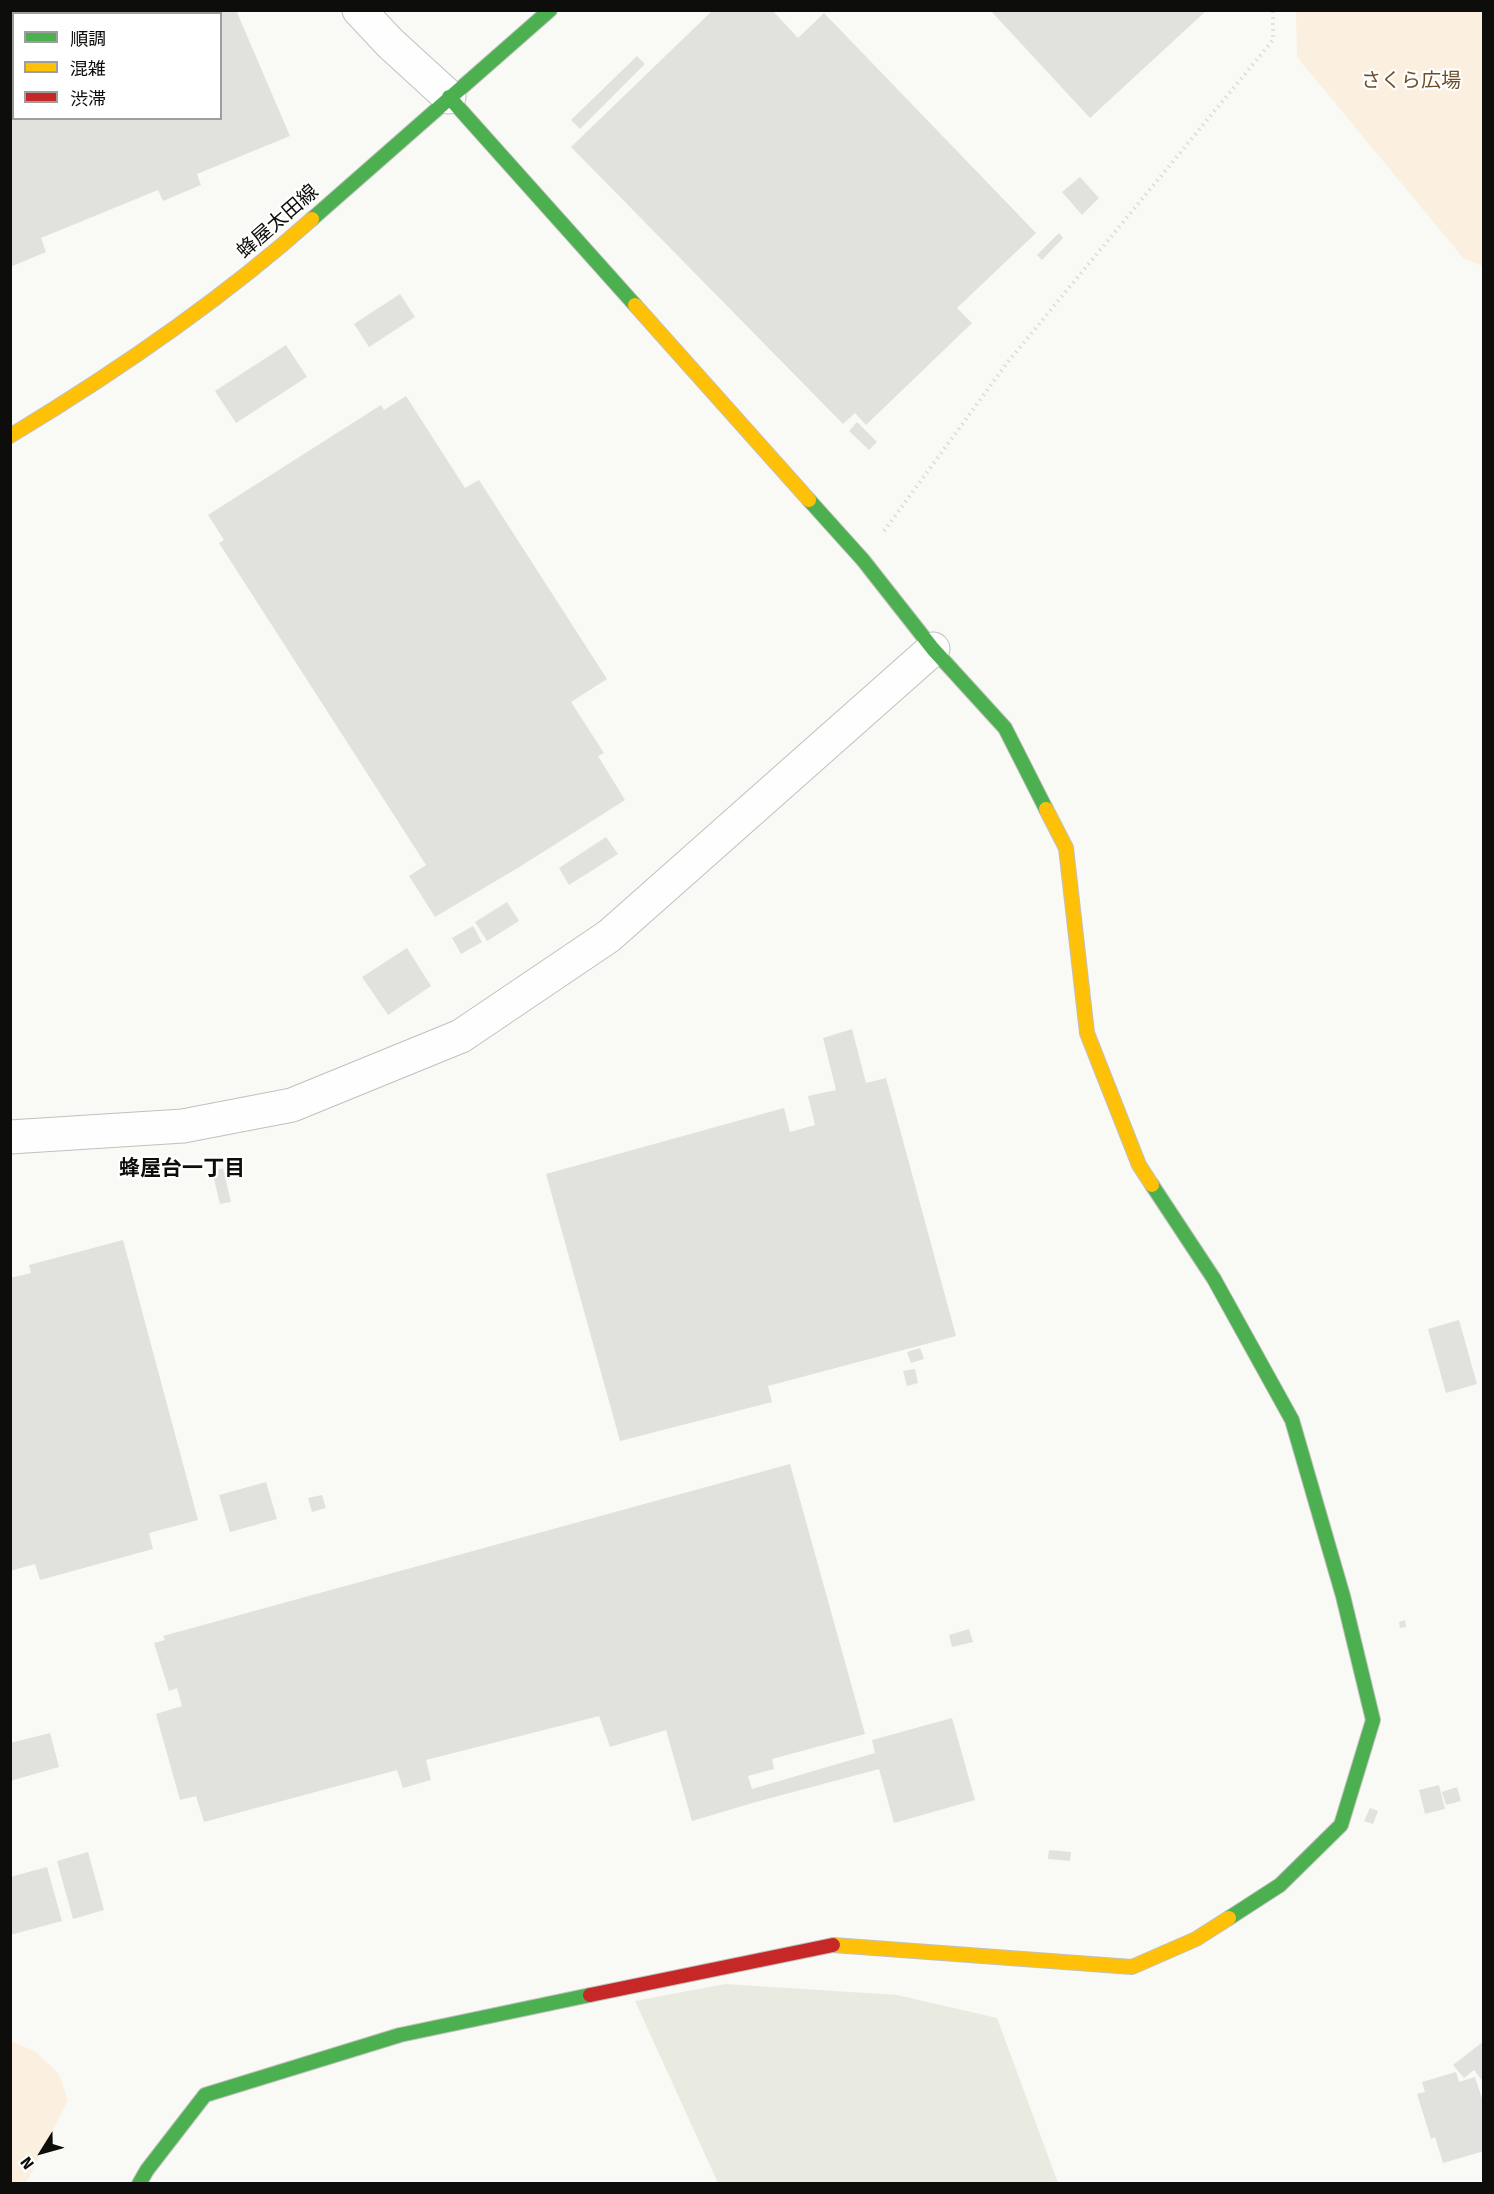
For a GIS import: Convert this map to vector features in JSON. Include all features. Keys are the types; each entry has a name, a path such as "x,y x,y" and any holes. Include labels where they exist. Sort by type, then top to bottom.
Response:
{"street":[{"path":"139,2184 147,2170 206,2095 400,2035 836,1944 1132,1967 1196,1939 1280,1885 1341,1825 1373,1720 1343,1596 1292,1420 1214,1279 1139,1165 1087,1034 1066,848 1005,728 933,649 863,560 449,97 390,43 359,10"},
{"name":"蜂屋太田線","path":"10,436 94,385 265,261 550,10"},
{"path":"10,1137 183,1126 292,1105 461,1036 609,936 933,649"}],"path":[{"path":"863,560 1007,363 1273,40 1273,10"}],"shaded area":[{"path":"725,1984 897,1995 997,2018 1058,2183 718,2183 635,2001"}],"green space":[{"name":"さくら広場","path":"1296,11 1483,11 1483,266 1464,259 1297,57"},
{"path":"11,2041 36,2052 59,2074 68,2100 26,2183 11,2183"}],"building":[{"path":"10,10 236,10 290,136 197,174 201,185 163,201 158,190 41,238 46,252 10,267"},
{"path":"713,10 772,10 798,38 824,13 1036,233 957,308 972,323 866,425 855,413 843,424 571,147"},
{"path":"990,10 1207,10 1090,118"},
{"path":"637,56 645,64 580,129 571,120"},
{"path":"1080,177 1099,198 1082,215 1062,192"},
{"path":"1059,233 1063,238 1042,260 1037,255"},
{"path":"400,294 415,317 369,347 354,324"},
{"path":"286,345 307,377 236,423 215,391"},
{"path":"406,396 465,488 479,480 607,679 571,702 604,753 598,756 625,800 435,917 409,876 426,865 219,543 224,540 208,515 381,405 384,410"},
{"path":"857,422 877,442 869,450 849,431"},
{"path":"606,837 618,854 569,885 559,868"},
{"path":"507,902 519,921 487,941 475,922"},
{"path":"473,926 482,942 461,954 452,938"},
{"path":"407,948 431,986 388,1015 362,977"},
{"path":"852,1029 866,1083 886,1078 956,1336 768,1386 772,1402 620,1441 546,1174 784,1108 790,1132 815,1125 808,1096 836,1090 823,1038"},
{"path":"223,1168 231,1202 220,1204 212,1171"},
{"path":"123,1240 198,1520 149,1533 153,1549 40,1580 35,1564 10,1571 10,1278 31,1273 29,1265"},
{"path":"1459,1320 1477,1384 1446,1393 1428,1329"},
{"path":"920,1348 924,1359 911,1363 907,1352"},
{"path":"915,1369 918,1383 907,1386 903,1371"},
{"path":"790,1464 865,1734 772,1759 774,1769 748,1776 752,1789 875,1753 872,1740 952,1718 975,1800 894,1823 879,1769 692,1821 666,1730 610,1747 599,1716 426,1760 431,1780 403,1788 397,1770 204,1822 196,1796 180,1800 156,1714 182,1706 177,1688 169,1691 154,1643 165,1640 163,1636"},
{"path":"266,1482 277,1519 230,1532 219,1495"},
{"path":"322,1495 326,1508 312,1512 308,1498"},
{"path":"1405,1620 1406,1627 1400,1628 1399,1622"},
{"path":"969,1629 973,1642 952,1647 949,1635"},
{"path":"50,1733 59,1767 10,1781 10,1743"},
{"path":"1439,1785 1445,1809 1425,1814 1419,1790"},
{"path":"1457,1787 1461,1801 1446,1805 1442,1792"},
{"path":"1370,1808 1378,1811 1373,1824 1364,1821"},
{"path":"1049,1850 1071,1852 1070,1861 1048,1859"},
{"path":"88,1852 104,1910 73,1919 57,1861"},
{"path":"47,1867 62,1921 10,1935 10,1877"},
{"path":"1484,2041 1484,2083 1474,2070 1464,2078 1453,2065"},
{"path":"1456,2072 1459,2082 1475,2077 1484,2105 1484,2151 1443,2163 1435,2137 1431,2139 1417,2094 1425,2092 1422,2082"}],"traffic: fast":[{"path":"312,219 550,10"},
{"path":"449,97 635,305"},
{"path":"809,500 863,560 933,649 1005,728 1046,809"},
{"path":"1152,1185 1214,1279 1292,1420 1343,1596 1373,1720 1341,1825 1280,1885 1229,1918"},
{"path":"139,2184 147,2170 205,2095 400,2035 590,1995"}],"traffic: slow":[{"path":"10,436 89,387 166,335 277,250 312,219"},
{"path":"635,305 809,500"},
{"path":"1046,809 1066,848 1087,1033 1139,1165 1152,1185"},
{"path":"833,1945 1132,1967 1196,1939 1229,1918"}],"traffic: jam":[{"path":"590,1995 833,1945"}],"district":[{"name":"蜂屋台一丁目","path":"182,1169"}]}
